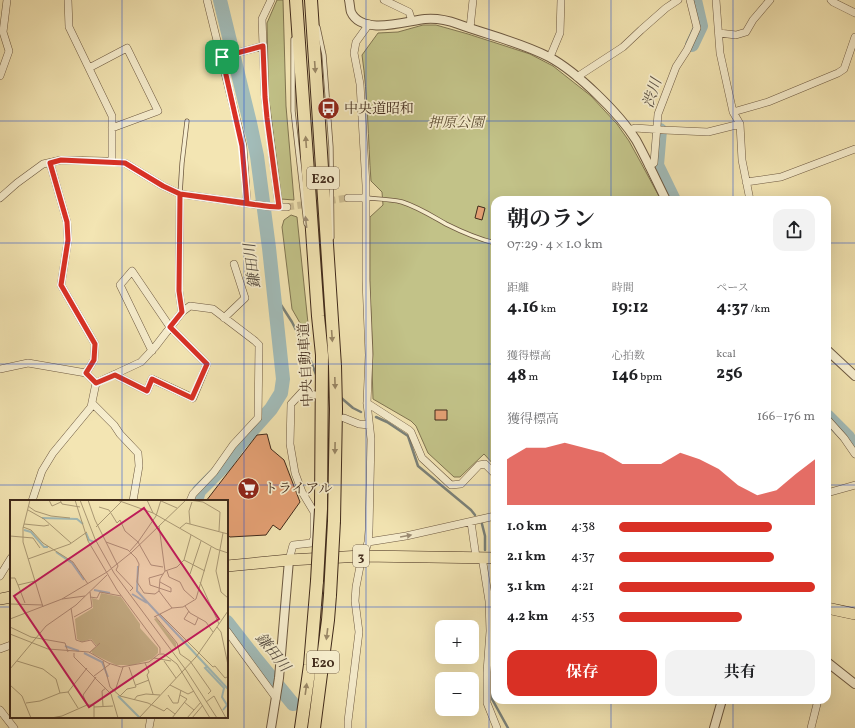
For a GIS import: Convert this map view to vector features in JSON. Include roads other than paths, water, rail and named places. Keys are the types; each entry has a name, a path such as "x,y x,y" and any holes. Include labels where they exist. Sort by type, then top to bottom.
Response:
{"highway":[{"name":"中央自動車道","path":"295,0 321,348 319,396 321,509 310,666 301,728"},
{"name":"中央自動車道","path":"312,0 331,315 340,413 330,595 314,728"}],"main road":[{"name":"3","path":"228,566 289,560 362,556 491,558"},
{"path":"0,599 10,597"},
{"path":"831,609 855,614"}],"street":[{"path":"0,76 9,51 3,32 7,0"},
{"path":"68,0 69,27 112,116 112,162"},
{"path":"207,0 222,57 242,146 250,204"},
{"path":"272,0 262,19 266,111 276,207"},
{"path":"349,0 351,11 354,16 368,24 387,25 425,19 448,20 511,41 550,57 577,77 603,100 629,130 664,196"},
{"path":"384,0 409,12 412,21"},
{"path":"470,28 473,0"},
{"path":"550,57 560,33 561,0"},
{"path":"577,77 623,47 666,8 678,0"},
{"path":"649,166 654,163 659,130 658,114 676,67 687,50 697,28 690,0"},
{"path":"716,0 720,52 733,112 740,124 742,160 749,196"},
{"path":"719,33 736,34 746,32 753,20 770,0"},
{"path":"831,0 855,13"},
{"path":"348,728 359,632 355,601 362,556 368,542 371,439 367,403 369,355 366,280 366,198 360,84 354,53 356,42 368,24"},
{"path":"733,112 781,97 838,73 844,69 853,49 855,37"},
{"path":"222,57 263,46"},
{"path":"89,68 127,48 158,111 112,128"},
{"path":"629,130 635,128 708,132 740,124"},
{"path":"746,182 780,177 855,148"},
{"path":"0,198 17,183 43,164 61,160 125,163 163,186 180,194 250,204 287,207"},
{"path":"50,163 67,222 68,240 61,285 95,344 94,360 86,373"},
{"path":"180,194 179,291 182,312"},
{"path":"348,198 366,198"},
{"path":"224,318 245,298 234,264"},
{"path":"115,375 147,391 152,379 192,398 207,364 170,327 132,271 120,285 152,351"},
{"path":"96,383 141,362 152,351 182,312 190,306 204,307 213,310 259,345 258,418 233,445 214,472 193,494 190,500"},
{"path":"831,354 855,376"},
{"path":"0,369 28,363 86,373 96,383"},
{"path":"32,500 42,470 53,453 91,407 96,383"},
{"path":"271,728 279,678 289,560 292,545 312,543 314,538 314,512 302,492 293,466 290,444 290,404 302,392 319,396"},
{"path":"92,403 114,425 120,434 138,453 139,466 133,500"},
{"path":"367,403 412,432 422,458 451,485 461,484 479,465 485,464 491,470"},
{"path":"340,413 359,424 370,425"},
{"path":"831,423 844,438 855,454"},
{"path":"831,492 855,485"},
{"path":"368,542 406,536 491,517"},
{"path":"471,522 490,601 487,703 497,728"},
{"path":"0,576 10,560"},
{"path":"228,632 276,697"},
{"path":"0,649 10,645"},
{"path":"831,665 855,684"},
{"path":"714,728 721,704"},
{"path":"811,728 817,704"},
{"path":"0,710 14,728"},
{"path":"149,728 151,718"}],"lane":[{"path":"295,0 292,78 293,110 306,225"},
{"path":"312,0 324,55 331,147 332,239"},
{"path":"180,194 187,121"},
{"path":"366,198 402,202 418,208 448,225 470,235 491,242"},
{"path":"308,240 318,316"},
{"path":"331,315 332,247"}],"waterway":[{"name":"鎌田川","path":"196,500 199,491 225,465 239,445 271,409 281,393 283,379 269,248 257,156 220,0"},
{"name":"渋川","path":"692,45 701,26 695,0"},
{"name":"渋川","path":"660,130 657,165 672,196"},
{"path":"274,294 292,322 308,354 317,377"},
{"path":"339,396 353,408 361,412"},
{"path":"376,417 387,422 408,436 418,466 475,515"},
{"name":"渋川","path":"831,420 848,437 855,448"},
{"path":"482,524 485,536 485,550"},
{"name":"鎌田川","path":"228,623 293,704"},
{"path":"490,691 491,695"},
{"path":"495,704 508,728"}],"tunnel":[{"path":"287,207 348,198"}],"place":[{"name":"中央道昭和","path":"328,108"},
{"name":"トライアル","path":"248,488"}],"park label":[{"name":"押原公園","path":"456,122"}]}
